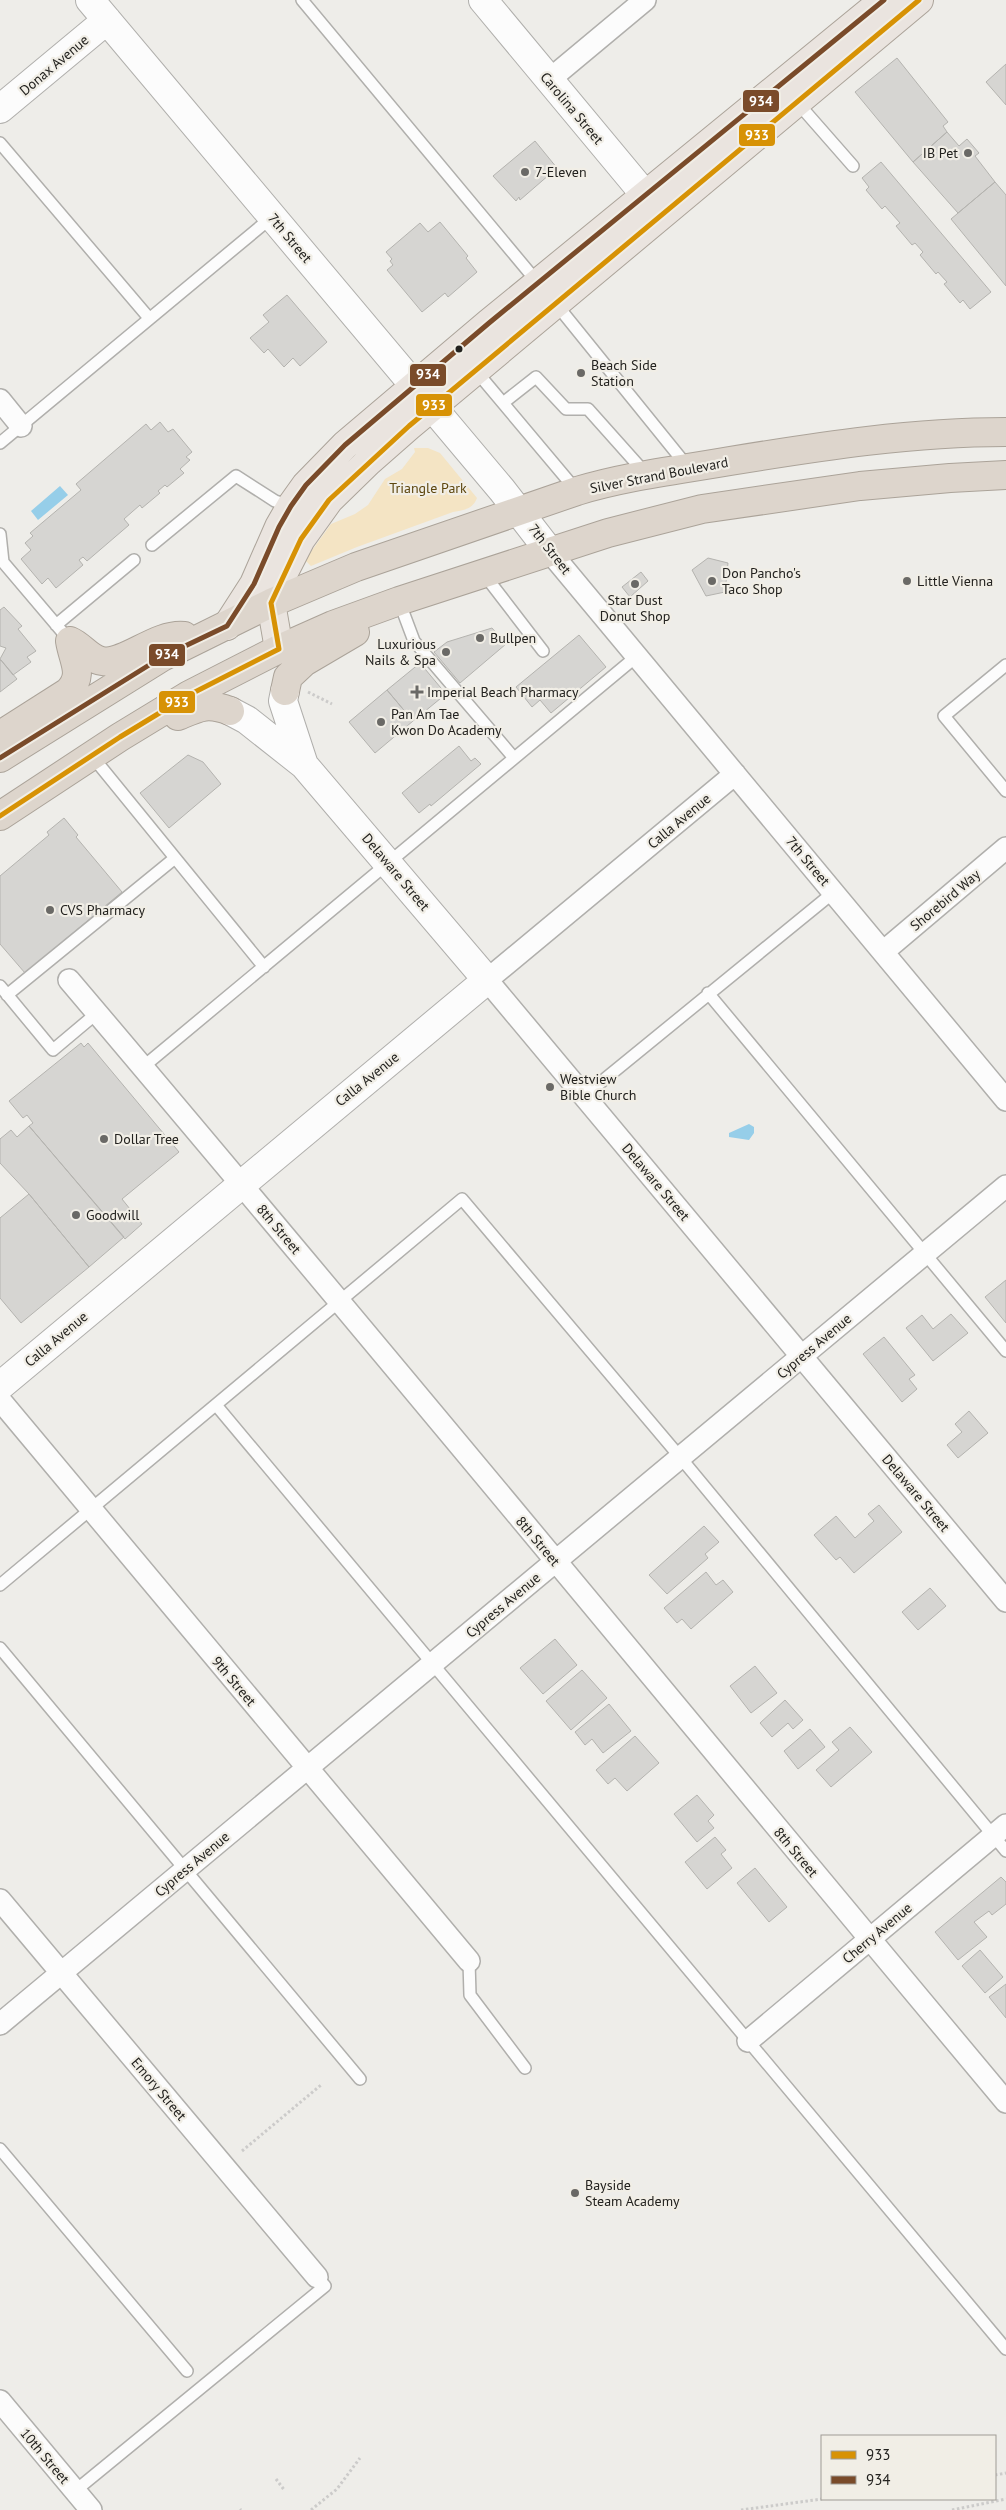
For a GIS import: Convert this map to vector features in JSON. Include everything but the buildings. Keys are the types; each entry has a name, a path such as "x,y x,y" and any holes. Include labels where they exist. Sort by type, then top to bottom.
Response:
{"highway":[{"name":"Silver Strand Boulevard","path":"0,758 162,657 271,603 356,567 577,491 600,484 688,468 863,442 949,432 1006,432"},
{"path":"0,816 120,737 189,695 279,649 333,626 483,573 608,533 702,509 860,486 1006,475"},
{"path":"297,692 288,677 304,662 363,628 391,605"},
{"path":"63,633 90,656 104,662 119,659 148,644 178,635 200,638"},
{"path":"0,735 68,692 75,685 78,674 63,633"},
{"path":"120,737 156,727 200,706 214,705 230,711"}],"main road":[{"path":"789,93 884,0"},
{"path":"279,649 271,603 278,584 301,539 329,500 368,462 556,304 654,205 789,93 920,0"},
{"path":"227,626 254,584 279,527 291,506 306,485 344,445 538,283 654,205"},
{"path":"538,283 556,304"}],"street":[{"name":"Carolina Street","path":"483,0 654,205"},
{"path":"549,80 644,0"},
{"name":"Donax Avenue","path":"0,109 99,10"},
{"name":"7th Street","path":"99,10 520,511 550,552 1006,1100"},
{"path":"0,400 21,426"},
{"name":"Delaware Street","path":"297,692 283,700 304,765"},
{"name":"Delaware Street","path":"230,711 247,720 304,765 487,980 1006,1601"},
{"name":"Calla Avenue","path":"0,1386 735,774"},
{"name":"Shorebird Way","path":"883,952 1006,848"},
{"name":"8th Street","path":"69,980 242,1184 869,1940 1006,2102"},
{"name":"Cypress Avenue","path":"0,2024 1006,1186"},
{"name":"9th Street","path":"0,1400 469,1961"},
{"name":"Cherry Avenue","path":"748,2041 869,1940 1002,1838"},
{"name":"Emory Street","path":"0,1900 317,2277"},
{"name":"10th Street","path":"0,2401 91,2510"}],"lane":[{"path":"302,0 538,283"},
{"path":"789,93 852,166"},
{"path":"0,143 149,318"},
{"path":"0,444 272,217"},
{"path":"556,304 688,468"},
{"path":"476,370 577,491"},
{"path":"503,403 536,377 566,409 588,409 648,476"},
{"path":"152,545 236,476 275,501 291,506"},
{"path":"0,534 3,562 63,633 134,560"},
{"path":"483,573 543,651"},
{"path":"391,605 414,641 514,758"},
{"path":"143,1067 637,656"},
{"path":"1006,665 944,716 1006,791"},
{"path":"92,756 264,967"},
{"path":"97,1013 53,1050 4,991 174,858"},
{"path":"584,1096 834,892"},
{"path":"708,993 1006,1351"},
{"path":"0,1585 462,1199 1002,1838"},
{"path":"216,1405 1006,2349"},
{"path":"0,1648 360,2079"},
{"path":"469,1961 470,1995 525,2068"},
{"path":"0,2149 186,2370"},
{"path":"75,2491 325,2286 317,2277"}],"path":[{"path":"297,692 332,704"},
{"path":"242,2151 321,2085"},
{"path":"311,2510 337,2489 360,2458"},
{"path":"276,2479 285,2491"},
{"path":"741,2510 821,2499"},
{"path":"952,2510 1006,2499"}],"green space":[{"name":"Triangle Park","path":"414,448 428,448 440,453 477,498 473,505 461,511 453,512 357,547 311,566 305,560 331,524 355,514 368,505 385,479 402,469 415,452"}],"water":[{"path":"60,486 68,495 38,520 31,511"},
{"path":"749,1124 754,1127 754,1133 749,1140 729,1137 729,1133"}],"transit line":[{"name":"934","path":"0,758 162,657 227,626 254,584 279,527 291,506 306,485 345,445 489,323 884,0"},
{"name":"933","path":"0,816 120,737 189,695 279,649 271,603 301,539 329,500 409,426 919,0"}],"place":[{"name":"IB Pet","path":"968,153"},
{"name":"7-Eleven","path":"525,172"},
{"name":"Beach Side Station","path":"581,373"},
{"name":"Don Pancho's Taco Shop","path":"712,581"},
{"name":"Little Vienna","path":"907,581"},
{"name":"Star Dust Donut Shop","path":"635,584"},
{"name":"Bullpen","path":"480,638"},
{"name":"Luxurious Nails & Spa","path":"446,652"},
{"name":"Imperial Beach Pharmacy","path":"417,692"},
{"name":"Pan Am Tae Kwon Do Academy","path":"381,722"},
{"name":"CVS Pharmacy","path":"50,910"},
{"name":"Westview Bible Church","path":"550,1087"},
{"name":"Dollar Tree","path":"104,1139"},
{"name":"Goodwill","path":"76,1215"},
{"name":"Bayside Steam Academy","path":"575,2193"}]}
